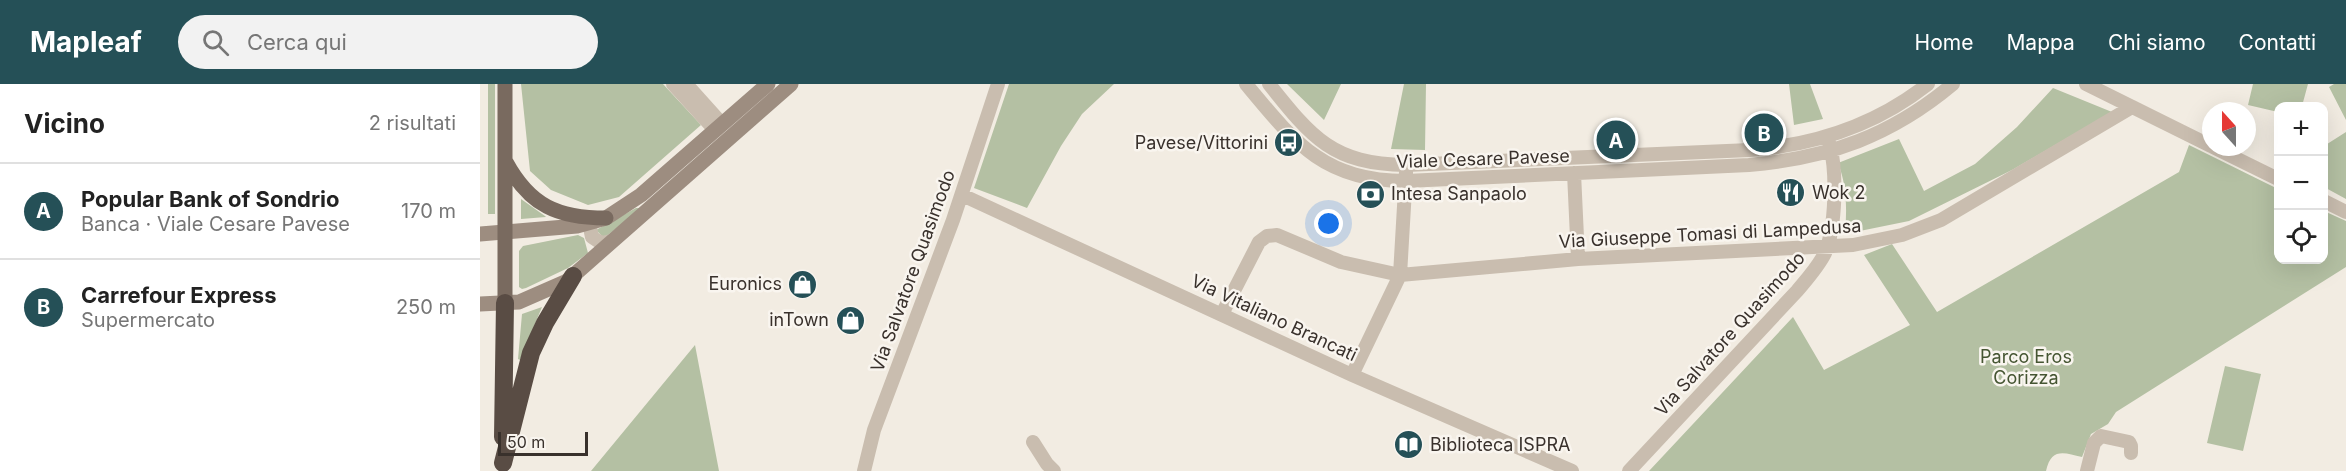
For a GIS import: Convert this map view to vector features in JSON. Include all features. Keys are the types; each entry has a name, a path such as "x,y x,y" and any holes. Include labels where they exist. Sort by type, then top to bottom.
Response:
{"highway":[{"path":"504,468 531,353 573,276"},
{"path":"504,468 505,303"}],"main road":[{"path":"505,303 506,84"},
{"path":"480,234 589,223 606,219 641,195 768,84"},
{"path":"480,304 519,302 557,287 573,276 791,84"},
{"path":"505,160 520,185 543,205 573,217 606,219"}],"street":[{"path":"674,84 718,127"},
{"path":"686,84 718,127"},
{"name":"Via Salvatore Quasimodo","path":"864,471 872,437 962,195 998,84"},
{"name":"Viale Cesare Pavese","path":"1246,84 1299,144 1318,159 1358,177 1379,181 1777,163 1832,151 1859,142 1896,123 1953,84"},
{"name":"Viale Cesare Pavese","path":"1269,84 1307,129 1330,148 1371,163 1406,165 1775,148 1802,144 1827,137 1879,116 1928,84"},
{"path":"2086,84 2202,141"},
{"name":"Via Giuseppe Tomasi di Lampedusa","path":"1222,314 1259,242 1271,235 1280,236 1341,262 1400,275 1578,259 1827,248 1880,241 1931,225 2132,107"},
{"name":"Via Salvatore Quasimodo","path":"1629,471 1797,291 1819,264 1827,248 1833,206 1832,151 1827,137"},
{"path":"1609,156 1610,172"},
{"path":"2232,156 2274,177"},
{"path":"1352,375 1400,275 1406,165"},
{"path":"1574,173 1578,259"},
{"name":"Via Vitaliano Brancati","path":"962,195 1352,375 1572,471"},
{"path":"2328,203 2346,212"},
{"path":"589,223 592,237 601,243 611,242"},
{"path":"2088,469 2094,443 2101,436 2129,442 2132,446 2131,453"},
{"path":"1033,442 1054,471"}],"green space":[{"path":"488,84 495,84 495,214 488,214"},
{"path":"521,84 663,84 701,125 619,197 588,205 551,190 530,171"},
{"path":"1009,84 1114,84 1082,114 1061,146 1027,208 974,188"},
{"path":"1287,84 1341,84 1324,120"},
{"path":"1404,84 1426,84 1425,150 1391,149"},
{"path":"1789,84 1810,84 1823,119 1794,125"},
{"path":"2253,84 2308,84 2303,102 2274,102 2274,111 2256,107 2256,102 2249,102"},
{"path":"2334,84 2346,84 2346,120 2329,87"},
{"path":"2053,88 2112,112 2012,170 1909,221 1845,234 1846,198 1838,163 1899,139 1924,191 1975,164 2017,127"},
{"path":"2346,132 2346,199 2328,189 2328,143"},
{"name":"Parco Eros Corizza","path":"2189,145 2202,151 2202,156 2211,156 2274,187 2274,264 2328,264 2328,213 2346,221 2346,267 2116,412 2108,424 2091,434 2082,457 2064,453 2055,455 2051,458 2046,471 1649,471 1793,317 1824,370 1910,325 1864,255 1892,244 1937,312 2179,172"},
{"path":"521,199 545,216 546,217 521,219"},
{"path":"636,208 642,208 604,238 596,230"},
{"path":"578,235 584,238 588,253 568,268 526,288 519,287 519,251 523,246"},
{"path":"542,307 520,360 518,359 522,314"},
{"path":"695,345 719,471 591,471"},
{"path":"2225,366 2261,374 2243,451 2207,443"}],"place":[{"name":"Carrefour Express","path":"1764,133"},
{"name":"Popular Bank of Sondrio","path":"1616,140"},
{"name":"Pavese/Vittorini","path":"1289,143"},
{"name":"Wok 2","path":"1791,193"},
{"name":"Intesa Sanpaolo","path":"1370,194"},
{"name":"Euronics","path":"803,284"},
{"name":"inTown","path":"850,320"},
{"name":"Biblioteca ISPRA","path":"1409,445"}]}
